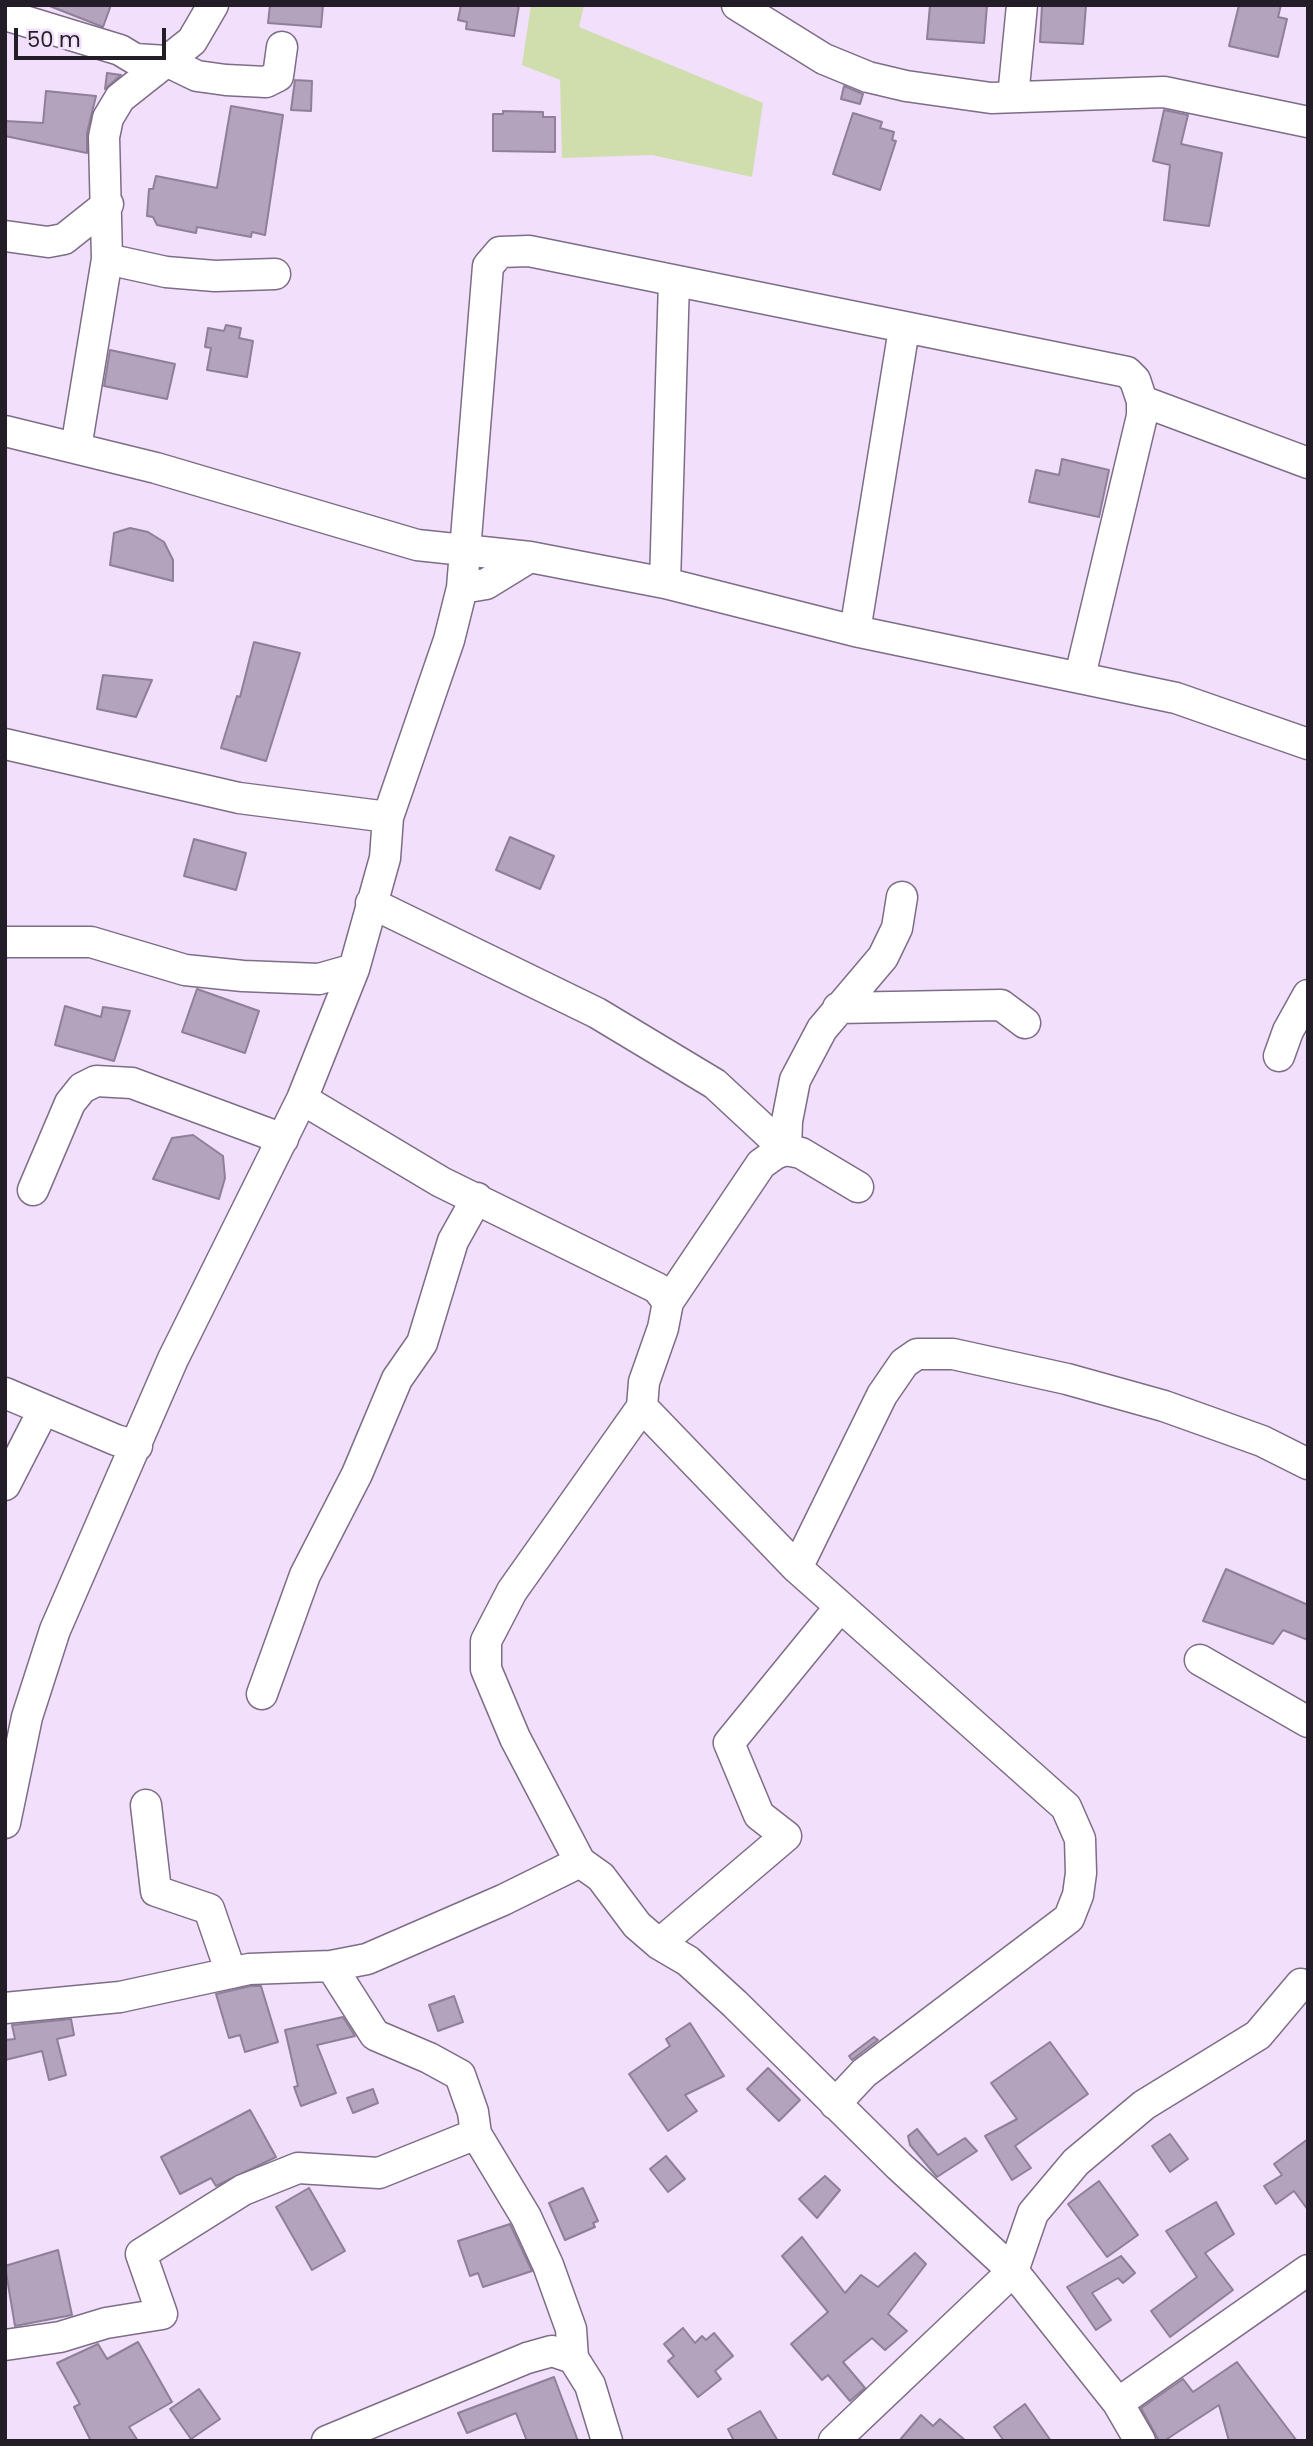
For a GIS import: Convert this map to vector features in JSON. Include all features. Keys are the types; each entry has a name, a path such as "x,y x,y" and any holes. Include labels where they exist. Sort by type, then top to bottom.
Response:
{"street":[{"path":"76,448 107,259 108,204 104,137 108,118 120,98 192,41 213,5"},
{"path":"737,5 824,59 868,77 906,86 979,97 1164,92 1308,121"},
{"path":"1013,97 1023,5"},
{"path":"5,15 120,50 135,59 166,61 197,76 266,82 278,76 282,47"},
{"path":"5,236 48,242 64,239 108,204"},
{"path":"5,1823 27,1717 55,1630 196,1310 302,1099 354,969 386,858 388,817 449,639 462,588 488,266 500,252 529,251 1126,372 1135,380 1142,401 1142,416 1080,676"},
{"path":"107,259 166,272 215,276 275,274"},
{"path":"665,583 674,281"},
{"path":"855,631 904,329"},
{"path":"1142,401 1308,463"},
{"path":"5,431 156,468 418,545 530,557 665,583 855,631 1176,698 1308,744"},
{"path":"462,588 486,584 530,557"},
{"path":"5,744 239,798 388,817"},
{"path":"786,1150 787,1121 795,1080 838,1008 883,957 897,928 902,897"},
{"path":"371,903 621,1027 715,1084 786,1150 801,1153 859,1187"},
{"path":"5,942 91,942 185,970 243,976 319,979 354,969"},
{"path":"1279,1056 1288,1031 1306,1002"},
{"path":"838,1008 1001,1005 1025,1023"},
{"path":"33,1190 70,1102 82,1088 96,1081 132,1083 283,1139"},
{"path":"302,1099 398,1158 531,1229 657,1288 668,1302"},
{"path":"786,1150 761,1164 668,1302 663,1328 644,1382 642,1407 512,1591 486,1641 486,1669 515,1738 580,1862 601,1878 637,1925 659,1944 688,1961 791,2057 835,2104 1013,2270 1118,2403 1140,2441"},
{"path":"262,1694 304,1575 357,1474 397,1379 422,1343 453,1241 477,1198"},
{"path":"797,1568 883,1395 904,1363 917,1354 953,1354 1067,1379 1139,1399 1220,1424 1308,1464"},
{"path":"5,1393 43,1411 137,1446"},
{"path":"642,1407 797,1568 1066,1807 1080,1839 1081,1873 1078,1895 1069,1918 864,2073 835,2104"},
{"path":"5,1485 43,1411"},
{"path":"659,1944 786,1836 759,1815 729,1742 840,1607"},
{"path":"1200,1660 1308,1722"},
{"path":"146,1805 156,1891 209,1909 231,1973"},
{"path":"5,2008 120,1997 249,1969 331,1966 367,1959 503,1900 580,1862"},
{"path":"331,1966 375,2035 429,2057 460,2075 473,2112 476,2134 526,2217 548,2266 570,2329 573,2358 590,2385 607,2441"},
{"path":"834,2441 1013,2270 1033,2213 1076,2161 1144,2105 1258,2035 1301,1984"},
{"path":"5,2345 60,2337 106,2323 162,2314 141,2254 243,2190 298,2168 379,2173 476,2134"},
{"path":"1118,2403 1308,2270"},
{"path":"327,2441 527,2358 552,2351 573,2358"}],"green space":[{"path":"531,5 584,5 579,27 763,103 752,177 652,155 562,158 560,80 522,65"}],"building":[{"path":"47,5 111,5 103,27"},
{"path":"270,5 323,5 321,27 268,23"},
{"path":"461,5 519,5 514,36 466,29 467,22 458,20"},
{"path":"930,5 987,5 984,43 927,39"},
{"path":"1042,5 1086,5 1083,44 1040,42"},
{"path":"1239,5 1281,5 1278,17 1287,19 1278,57 1229,46"},
{"path":"107,73 121,75 105,89"},
{"path":"295,80 312,81 311,111 291,110"},
{"path":"844,86 863,94 860,104 841,99"},
{"path":"46,91 96,96 87,133 87,153 5,136 5,121 43,123"},
{"path":"231,106 283,115 265,235 252,232 251,237 197,227 196,233 157,225 153,217 147,216 149,189 153,189 156,176 217,188"},
{"path":"1164,110 1188,115 1181,144 1222,153 1209,226 1164,220 1170,165 1153,161"},
{"path":"503,111 543,112 543,117 555,117 555,152 493,151 493,114 503,114"},
{"path":"853,113 882,122 880,128 894,132 892,140 896,141 880,190 833,174"},
{"path":"226,325 241,328 239,338 253,341 247,377 207,370 211,348 205,347 208,328 224,331"},
{"path":"110,350 175,364 167,399 104,386"},
{"path":"1062,459 1109,470 1099,517 1029,502 1036,470 1059,475"},
{"path":"130,528 148,532 164,542 173,560 173,581 110,565 114,533"},
{"path":"254,642 300,653 266,761 221,748 237,696 240,697"},
{"path":"103,675 152,680 136,717 97,709"},
{"path":"510,837 554,856 540,889 496,870"},
{"path":"194,839 246,853 236,890 184,876"},
{"path":"197,989 259,1011 245,1053 182,1032"},
{"path":"65,1006 101,1017 103,1007 130,1011 114,1061 55,1045"},
{"path":"193,1135 223,1156 225,1178 219,1199 153,1179 172,1138"},
{"path":"1226,1569 1308,1605 1308,1640 1283,1630 1273,1644 1203,1621"},
{"path":"261,1986 278,2042 245,2052 240,2035 229,2038 216,1994"},
{"path":"454,1996 463,2022 438,2031 429,2005"},
{"path":"343,2017 355,2036 317,2045 336,2093 301,2106 294,2087 298,2086 285,2030"},
{"path":"71,2019 74,2035 57,2039 66,2075 49,2080 42,2051 5,2060 5,2040 15,2039 12,2025"},
{"path":"690,2023 724,2076 685,2095 697,2111 668,2131 629,2074 670,2046 666,2039"},
{"path":"874,2037 878,2040 852,2060 849,2056"},
{"path":"1050,2042 1088,2094 1015,2146 1031,2168 1012,2180 985,2136 1017,2119 991,2083"},
{"path":"768,2068 800,2100 779,2121 747,2089"},
{"path":"373,2089 378,2103 353,2113 347,2098"},
{"path":"250,2110 276,2157 216,2186 211,2178 180,2194 161,2157"},
{"path":"917,2129 938,2155 965,2138 977,2151 937,2177 910,2145 908,2136"},
{"path":"1170,2134 1188,2159 1170,2172 1152,2146"},
{"path":"1308,2139 1308,2210 1294,2191 1276,2204 1264,2186 1282,2175 1274,2164"},
{"path":"666,2156 685,2179 668,2192 650,2169"},
{"path":"825,2176 840,2190 817,2218 799,2199"},
{"path":"1099,2181 1138,2235 1107,2257 1068,2204"},
{"path":"309,2188 345,2251 312,2270 276,2207"},
{"path":"583,2188 598,2221 593,2223 595,2227 565,2240 549,2203"},
{"path":"1216,2202 1234,2234 1205,2253 1233,2290 1170,2337 1151,2311 1197,2277 1166,2231"},
{"path":"510,2224 532,2271 483,2287 478,2273 470,2276 458,2241"},
{"path":"802,2237 845,2293 861,2275 878,2287 915,2253 926,2264 888,2314 907,2331 885,2350 872,2338 843,2362 865,2388 850,2401 828,2375 822,2380 791,2344 828,2312 782,2256"},
{"path":"58,2250 72,2315 15,2326 5,2266"},
{"path":"1121,2256 1135,2273 1123,2283 1118,2278 1092,2293 1111,2320 1096,2330 1067,2287"},
{"path":"683,2328 695,2343 702,2336 706,2340 714,2333 733,2356 715,2371 721,2379 698,2397 668,2361 674,2356 664,2344"},
{"path":"138,2342 172,2402 129,2427 138,2441 91,2441 74,2407 80,2404 57,2363 98,2344 107,2359"},
{"path":"1237,2362 1297,2441 1229,2441 1219,2405 1164,2441 1159,2441 1141,2408 1183,2379 1193,2392"},
{"path":"554,2377 578,2441 527,2441 516,2413 467,2433 458,2413"},
{"path":"199,2389 220,2419 191,2439 170,2409"},
{"path":"1025,2404 1051,2441 1004,2441 994,2427"},
{"path":"760,2411 778,2441 734,2441 728,2429"},
{"path":"921,2415 933,2426 940,2419 966,2441 899,2441"}]}
